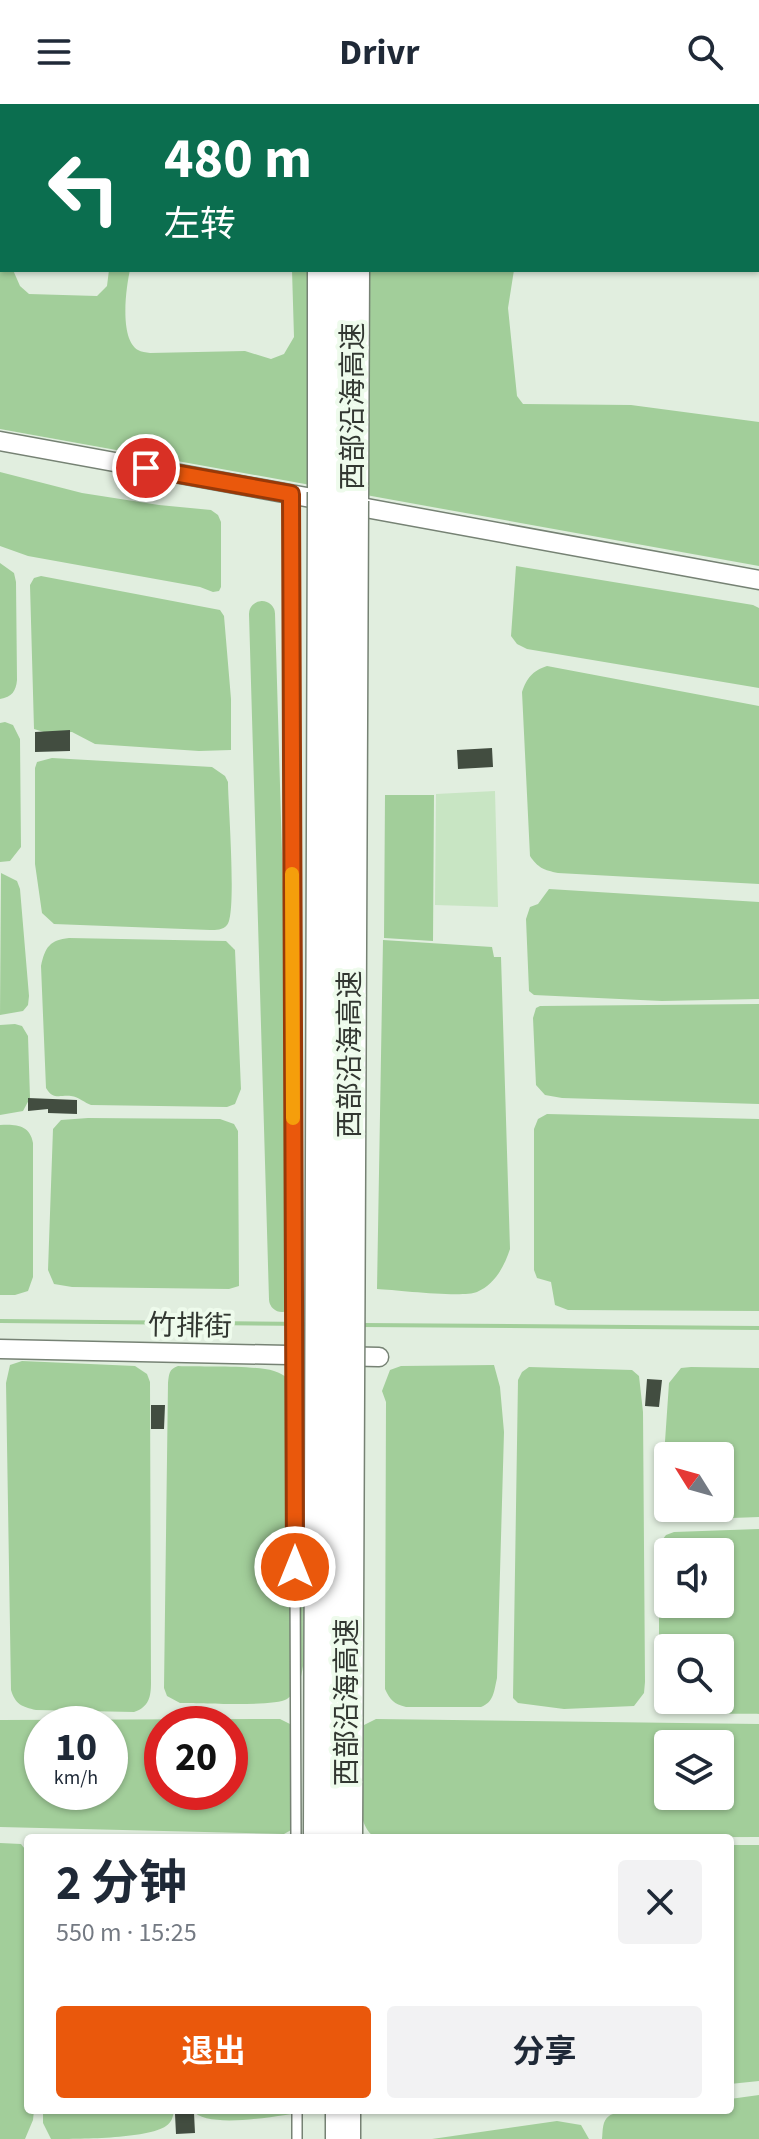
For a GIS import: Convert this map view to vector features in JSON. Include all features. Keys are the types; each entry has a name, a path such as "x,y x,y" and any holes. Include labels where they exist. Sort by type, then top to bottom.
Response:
{"highway":[{"name":"西部沿海高速","path":"321,1834 325,272"},
{"name":"西部沿海高速","path":"345,1834 352,272"},
{"path":"320,2114 320,2139"},
{"path":"343,2114 343,2139"}],"street":[{"path":"0,441 759,580"},
{"path":"732,574 759,597"},
{"name":"竹排街","path":"0,1349 379,1357"}],"lane":[{"path":"291,494 296,1834"},
{"path":"297,2114 297,2139"}],"shaded area":[{"path":"0,272 14,272 20,286 29,294 97,296 107,286 109,272 130,272 126,324 132,344 138,350 150,353 245,351 271,359 284,354 294,337 292,272 514,272 508,308 517,396 523,404 631,405 759,422 759,566 0,429"},
{"path":"0,472 82,493 211,510 221,522 219,591 28,556 0,546"},
{"path":"0,563 14,573 16,582 17,680 13,693 0,699"},
{"path":"516,566 759,608 759,688 527,649 517,644 511,636"},
{"path":"41,576 220,610 224,616 231,699 231,750 199,751 95,744 72,732 47,733 34,729 30,585 34,578"},
{"path":"547,666 759,706 759,884 558,873 536,863 530,856 522,692 531,676"},
{"path":"0,723 13,725 20,739 21,847 10,861 0,862"},
{"path":"52,758 212,767 225,776 228,782 232,881 227,925 210,930 54,924 42,913 35,864 35,768 37,762"},
{"path":"495,791 498,907 435,905 436,794"},
{"path":"385,795 434,795 433,941 384,938"},
{"path":"1,873 17,881 20,889 29,996 28,1005 23,1011 0,1015"},
{"path":"549,889 759,902 759,999 662,1001 534,995 529,991 526,919 530,907 538,904"},
{"path":"69,938 226,941 235,950 241,1089 235,1104 227,1107 91,1105 74,1097 49,1092 46,1088 41,966 49,946"},
{"path":"383,940 492,947 494,957 501,957 510,1249 498,1274 477,1292 444,1294 377,1289"},
{"path":"759,1004 759,1104 562,1098 545,1095 536,1085 533,1018 536,1008 540,1006"},
{"path":"0,1025 22,1026 28,1036 30,1098 23,1111 0,1115"},
{"path":"547,1114 759,1119 759,1311 568,1310 555,1305 551,1282 537,1278 534,1270 534,1129 538,1119"},
{"path":"220,1119 234,1124 238,1131 239,1286 229,1289 72,1287 54,1284 48,1270 53,1129 61,1120"},
{"path":"0,1125 25,1129 33,1143 33,1277 28,1291 15,1295 0,1295"},
{"path":"22,1361 135,1366 147,1374 150,1382 151,1687 146,1704 134,1712 128,1712 128,1706 24,1706 15,1699 11,1690 6,1383 10,1365"},
{"path":"494,1365 500,1387 504,1432 497,1678 494,1692 489,1702 481,1707 406,1707 393,1701 385,1689 386,1402 382,1391 390,1370 401,1366"},
{"path":"178,1366 274,1371 291,1381 302,1396 303,1666 300,1680 287,1699 253,1704 180,1703 167,1696 164,1688 168,1383 170,1372"},
{"path":"529,1367 632,1370 639,1376 643,1412 645,1682 644,1693 634,1706 564,1709 518,1703 513,1698 518,1380"},
{"path":"681,1368 759,1368 759,1517 734,1518 734,1442 665,1442 669,1383"},
{"path":"759,1529 759,1714 734,1714 734,1634 659,1634 659,1618 734,1618 734,1538 664,1538 674,1532"},
{"path":"144,1719 144,1810 248,1810 248,1719 280,1719 290,1724 300,1737 300,1811 293,1829 284,1834 0,1827 0,1720 24,1720 24,1810 128,1810 128,1720"},
{"path":"376,1719 759,1724 759,1837 734,1837 734,1834 372,1834 363,1820 359,1788 362,1726"},
{"path":"0,1843 21,1844 24,1848 24,2114 34,2114 25,2139 0,2139"},
{"path":"734,1845 759,1845 759,2081 734,2084"},
{"path":"759,2095 759,2139 602,2139 605,2120 615,2114 734,2114 734,2098"},
{"path":"43,2114 173,2114 168,2124 157,2130 111,2137 51,2139 43,2123"},
{"path":"198,2114 294,2114 229,2120"},
{"path":"557,2121 581,2125 589,2139 432,2139"}],"building":[{"path":"70,730 70,751 35,752 35,732"},
{"path":"492,748 493,767 458,769 457,750"},
{"path":"28,1098 77,1100 77,1114 48,1113 48,1109 28,1111"},
{"path":"647,1379 662,1380 659,1407 645,1406"},
{"path":"151,1405 165,1405 164,1429 151,1429"},
{"path":"175,2114 194,2114 195,2133 176,2134"}],"waterway":[{"path":"262,614 282,1299"},
{"path":"0,1321 310,1324"},
{"path":"362,1325 759,1328"}],"slow traffic":[{"path":"292,874 293,1118"}],"route":[{"path":"146,468 291,494 295,1567"}]}
